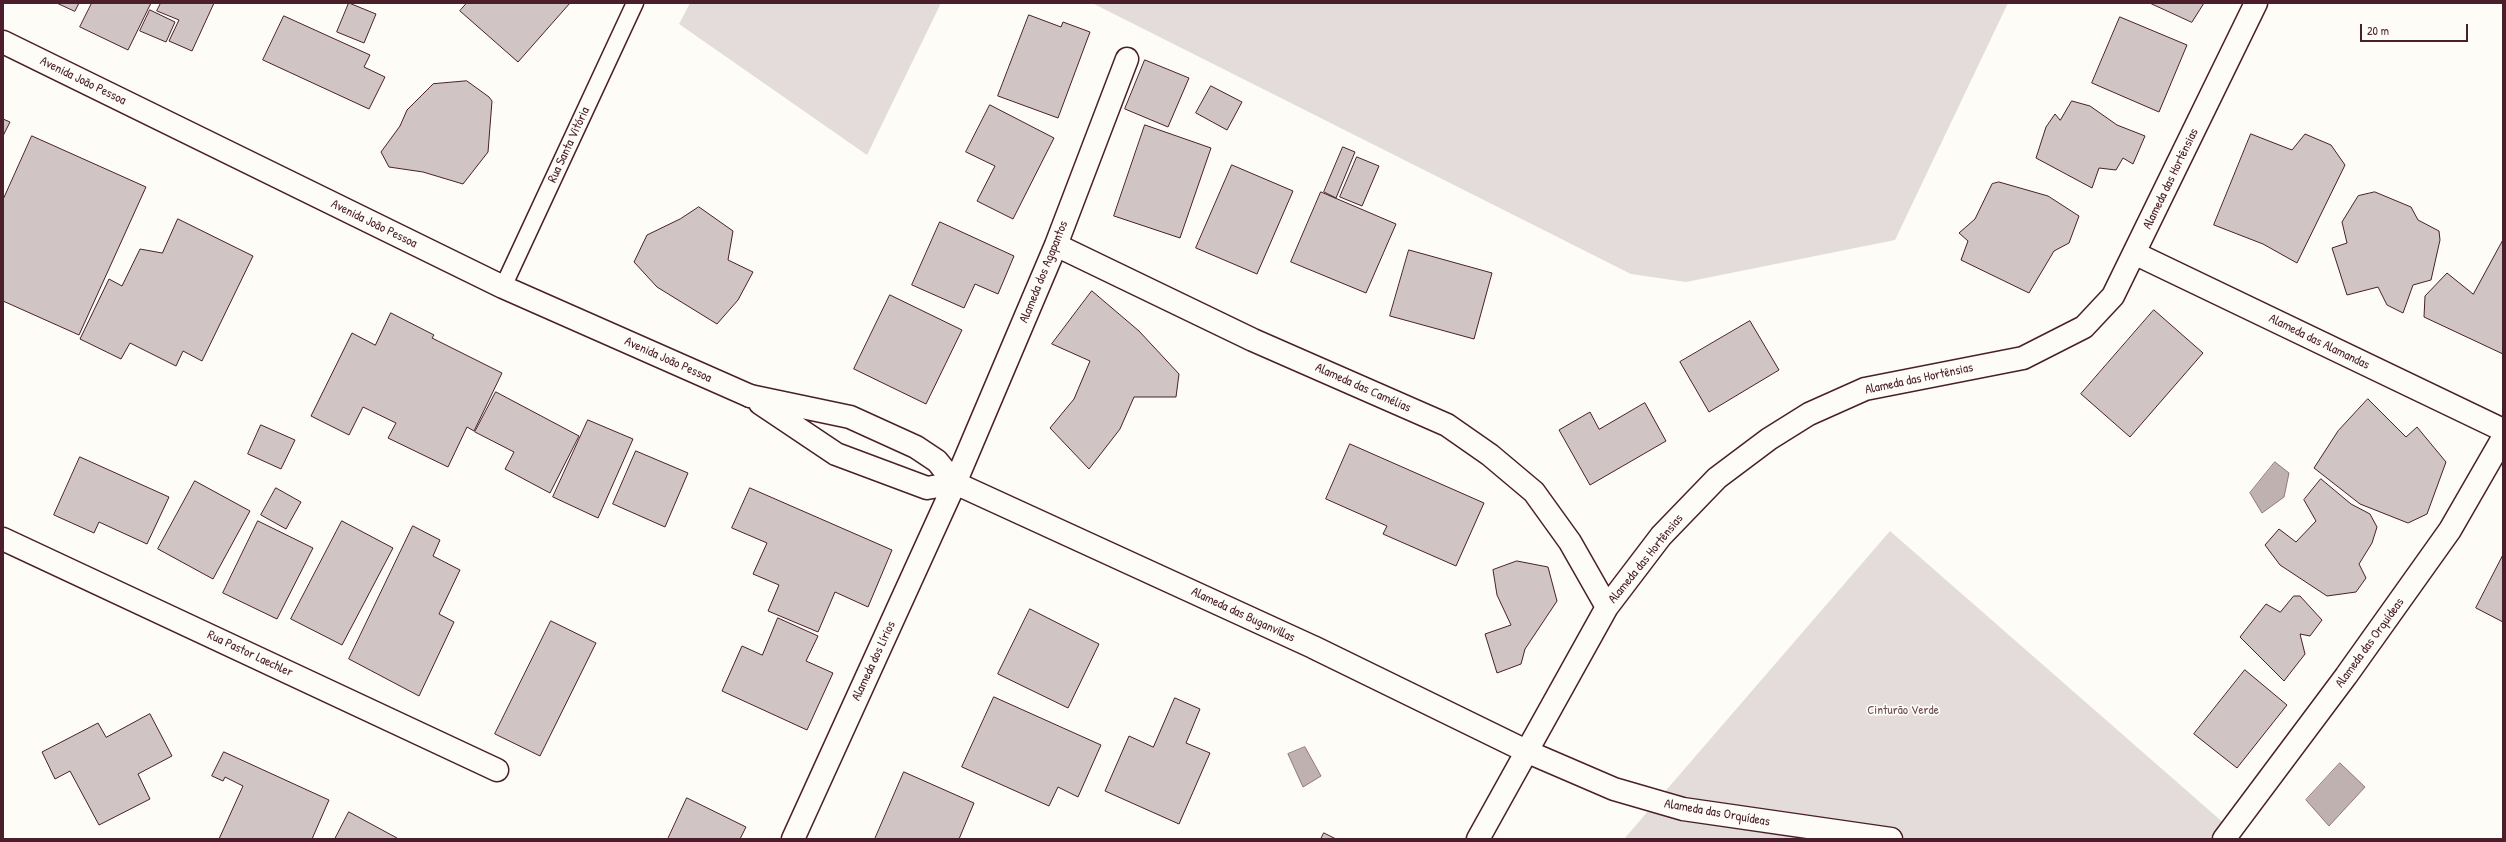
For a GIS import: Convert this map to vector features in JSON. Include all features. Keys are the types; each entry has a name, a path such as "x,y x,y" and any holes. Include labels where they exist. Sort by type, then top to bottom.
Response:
{"street":[{"name":"Alameda das Hortênsias","path":"1478,839 1608,607 1661,536 1712,483 1769,439 1809,414 1865,389 2023,358 2084,327 2113,296 2183,157 2256,3"},
{"name":"Avenida João Pessoa","path":"3,42 503,287 750,396"},
{"name":"Alameda dos Agapantos","path":"955,483 1056,245 1127,58"},
{"name":"Alameda das Camélias","path":"1056,245 1253,340 1447,425 1490,455 1534,492 1570,542 1608,607"},
{"name":"Alameda das Alamandas","path":"2134,253 2503,430"},
{"path":"750,396 836,454 927,488 955,483"},
{"name":"Alameda das Buganvillas","path":"750,396 850,417 916,447 937,461 955,483 1313,647 1528,752"},
{"name":"Alameda das Orquídeas","path":"2224,839 2346,676 2450,530 2503,438"},
{"name":"Alameda dos Lírios","path":"793,839 955,483"},
{"name":"Rua Pastor Laechler","path":"3,539 497,770"},
{"name":"Alameda das Orquídeas","path":"1528,752 1614,789 1683,809 1891,839"}],"lane":[{"name":"Rua Santa Vitória","path":"503,287 635,3"}],"green space":[{"path":"690,3 941,3 867,155 679,24"},
{"path":"1092,3 2008,3 1895,240 1686,282 1631,274"},
{"name":"Cinturão Verde","path":"1890,531 2242,839 1624,839"}],"shaded area":[{"path":"2275,462 2289,473 2284,497 2262,513 2250,493"},
{"path":"1305,747 1321,776 1303,787 1288,754"},
{"path":"2340,763 2365,787 2329,826 2306,800"}],"building":[{"path":"57,3 79,3 75,11"},
{"path":"92,3 151,3 128,50 80,27"},
{"path":"161,3 214,3 192,51 169,41 179,20 157,11"},
{"path":"349,3 376,14 364,43 337,32"},
{"path":"467,3 570,3 518,62 460,11"},
{"path":"2150,3 2204,3 2192,22"},
{"path":"150,10 175,22 166,42 140,31"},
{"path":"1029,15 1061,27 1063,22 1090,32 1058,118 998,96"},
{"path":"284,16 370,55 364,67 385,77 369,109 263,60"},
{"path":"2120,17 2187,45 2159,112 2092,83"},
{"path":"1145,60 1189,78 1168,127 1125,109"},
{"path":"467,81 489,97 492,101 488,152 463,184 423,172 389,167 381,152 400,126 407,110 433,84"},
{"path":"1211,86 1242,102 1227,130 1196,113"},
{"path":"2072,101 2090,106 2117,125 2145,136 2133,164 2123,158 2116,170 2099,168 2092,188 2036,158 2046,127 2055,114 2060,120"},
{"path":"990,105 1054,138 1013,219 977,201 995,166 966,152"},
{"path":"3,119 10,122 3,136"},
{"path":"1145,125 1211,148 1180,238 1114,216"},
{"path":"2251,134 2292,150 2305,134 2331,145 2345,165 2297,263 2263,244 2214,225"},
{"path":"32,136 146,187 79,335 3,301 3,200"},
{"path":"1343,147 1355,152 1336,198 1324,192"},
{"path":"1357,157 1379,166 1362,206 1340,197"},
{"path":"1232,165 1293,191 1257,274 1196,248"},
{"path":"1999,182 2048,196 2079,216 2069,243 2054,251 2029,293 1961,260 1968,241 1959,233 1975,219 1992,184"},
{"path":"1321,192 1396,224 1366,293 1291,262"},
{"path":"2375,192 2411,207 2418,220 2439,231 2440,240 2431,280 2413,285 2403,313 2387,305 2378,287 2347,295 2332,248 2347,243 2342,222 2358,196"},
{"path":"699,207 733,231 728,260 753,272 738,300 717,324 657,287 634,262 647,235 680,219"},
{"path":"178,219 253,256 202,361 183,351 176,366 130,343 121,359 80,339 109,279 122,286 140,249 162,253"},
{"path":"940,222 1014,256 998,294 975,284 964,308 912,285"},
{"path":"2503,240 2503,354 2424,317 2425,296 2447,273 2473,294"},
{"path":"1409,250 1492,273 1474,339 1390,316"},
{"path":"1092,291 1139,331 1179,374 1176,397 1134,397 1120,429 1089,469 1050,428 1074,399 1090,361 1052,344"},
{"path":"890,295 962,330 926,404 854,369"},
{"path":"2154,310 2203,353 2130,437 2081,394"},
{"path":"391,313 434,335 432,338 502,373 474,431 467,427 448,467 388,438 396,423 363,407 349,435 311,416 352,333 375,345"},
{"path":"1750,321 1779,370 1709,412 1680,362"},
{"path":"496,392 579,436 550,493 505,469 514,452 475,432"},
{"path":"2368,399 2406,437 2417,427 2446,462 2427,514 2408,523 2360,504 2314,468 2338,431"},
{"path":"1645,403 1666,441 1590,485 1559,430 1590,412 1599,429"},
{"path":"588,420 633,439 598,518 553,497"},
{"path":"261,425 295,440 281,469 248,454"},
{"path":"1350,444 1484,503 1456,566 1383,534 1387,526 1326,499"},
{"path":"636,451 688,473 665,527 613,504"},
{"path":"80,457 169,497 147,544 99,522 94,533 54,515"},
{"path":"2321,479 2351,504 2370,514 2377,527 2372,543 2359,564 2366,578 2356,592 2327,596 2280,565 2265,545 2279,529 2296,542 2316,521 2304,500"},
{"path":"195,481 250,511 213,579 158,549"},
{"path":"276,488 301,502 286,529 261,515"},
{"path":"750,488 892,550 868,607 835,592 818,632 768,611 779,585 753,574 767,543 732,528"},
{"path":"258,521 313,548 277,619 223,593"},
{"path":"342,521 393,548 342,645 291,619"},
{"path":"413,526 440,540 433,556 460,570 439,614 454,622 419,696 349,659"},
{"path":"2503,555 2503,622 2476,608"},
{"path":"1517,561 1548,567 1557,601 1525,649 1521,664 1497,673 1485,634 1511,625 1497,595 1493,570"},
{"path":"2294,596 2300,596 2322,620 2310,636 2300,634 2305,654 2284,681 2240,637 2266,604 2280,612"},
{"path":"1030,609 1099,644 1068,708 998,674"},
{"path":"778,618 818,636 806,661 833,673 807,730 722,691 742,646 762,655"},
{"path":"551,621 596,643 540,756 495,734"},
{"path":"2245,670 2287,705 2237,768 2194,734"},
{"path":"994,697 1101,745 1078,797 1058,787 1049,806 962,767"},
{"path":"1175,698 1200,709 1186,743 1210,753 1179,824 1105,791 1129,736 1153,747"},
{"path":"150,714 172,756 138,774 150,799 99,825 70,771 55,779 42,752 98,723 106,737"},
{"path":"224,752 329,800 312,839 219,839 243,786 225,777 223,781 212,776"},
{"path":"904,772 974,803 959,839 875,839"},
{"path":"687,798 746,827 740,839 668,839"},
{"path":"349,812 397,838 397,839 335,839"},
{"path":"1324,833 1336,839 1321,839"}]}
